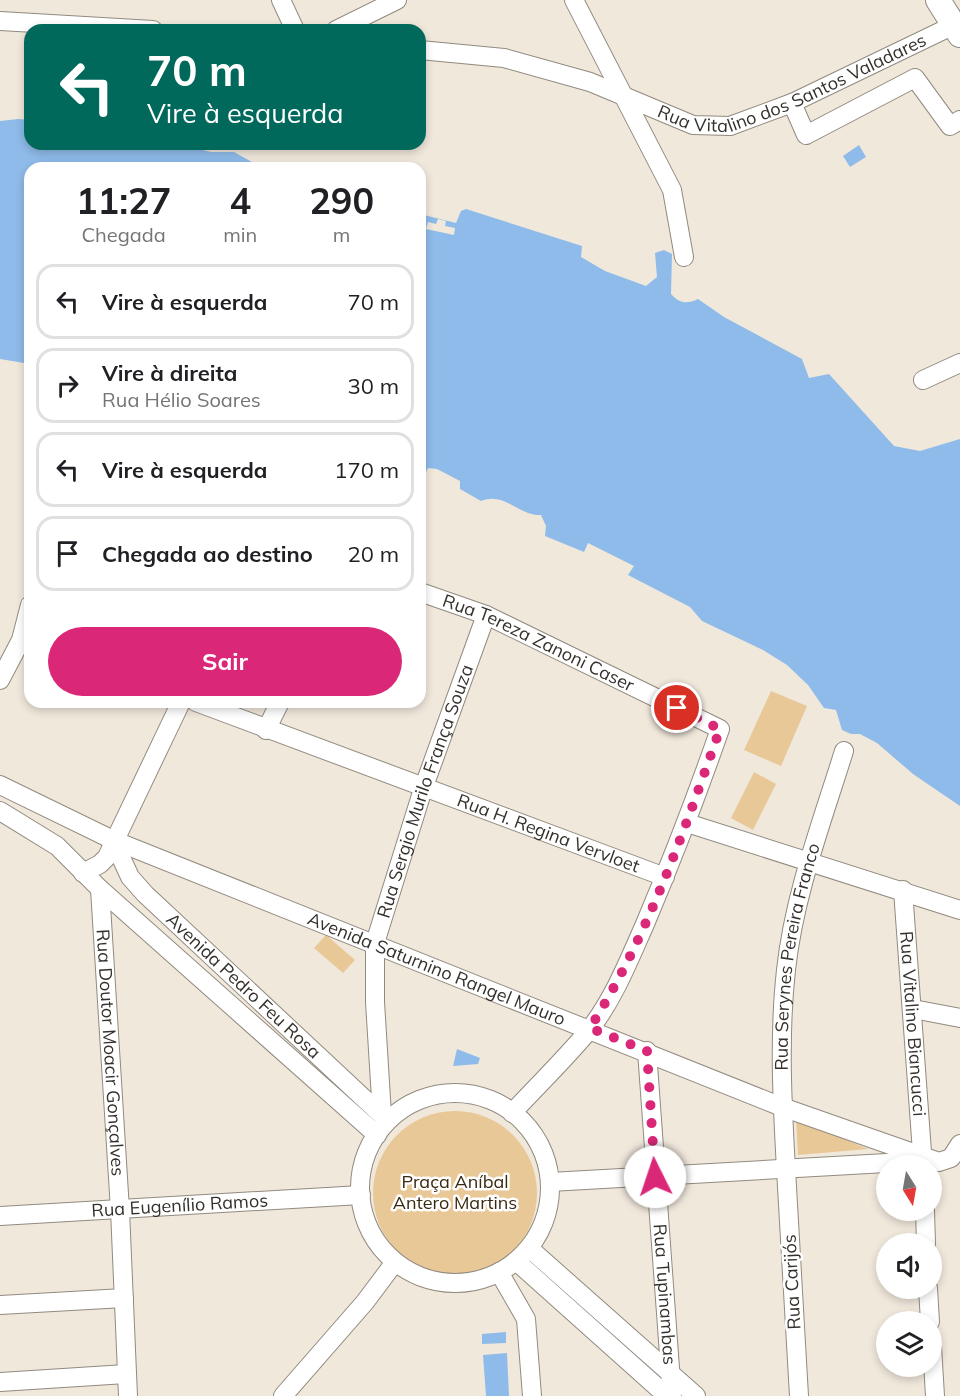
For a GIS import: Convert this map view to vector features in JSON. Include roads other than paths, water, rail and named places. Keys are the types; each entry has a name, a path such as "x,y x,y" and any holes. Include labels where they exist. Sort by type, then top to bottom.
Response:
{"main road":[{"path":"938,0 958,28"}],"street":[{"path":"281,0 292,24"},
{"path":"348,24 397,0"},
{"path":"574,0 627,99"},
{"path":"0,21 51,24"},
{"name":"Rua Vitalino dos Santos Valadares","path":"426,51 504,58 590,82 693,124 730,126 792,103 958,28"},
{"path":"792,103 806,135 915,78 950,126 960,120"},
{"name":"Rua Vitalino dos Santos Valadares","path":"627,99 672,190 684,258"},
{"path":"923,380 960,363"},
{"name":"Rua Tereza Zanoni Caser","path":"426,594 486,615 720,729 687,823"},
{"name":"Rua Sergio Murilo França Souza","path":"382,1124 375,1002 375,943 423,789 486,615"},
{"path":"0,680 24,645"},
{"path":"0,812 57,846 83,873 92,870 107,857 113,840 178,708"},
{"name":"Rua H. Regina Vervloet","path":"211,708 423,789 665,877"},
{"path":"266,730 277,708"},
{"name":"Rua Serynes Pereira Franco","path":"786,1167 782,1107 786,968 810,861 844,751"},
{"name":"Avenida Saturnino Rangel Mauro","path":"0,785 113,840 906,1155"},
{"path":"57,846 62,830 78,823"},
{"path":"512,1113 590,1028 629,961 687,823 960,910"},
{"name":"Avenida Pedro Feu Rosa","path":"113,840 130,877 145,894 382,1124"},
{"name":"Avenida Pedro Feu Rosa","path":"83,873 382,1124"},
{"name":"Rua Doutor Moacir Gonçalves","path":"100,889 120,1209 128,1396"},
{"name":"Rua Vitalino Biancucci","path":"903,890 922,1155"},
{"path":"913,1009 960,1018"},
{"name":"Rua Tupinambas","path":"647,1051 670,1372 669,1396"},
{"path":"445,1094 466,1094 487,1099 512,1113 538,1142 544,1154 550,1182 546,1217 529,1248 516,1261 499,1272 469,1282 443,1282 418,1275 395,1262 371,1232 361,1195 364,1163 382,1124 417,1102 445,1094"},
{"name":"Avenida Saturnino Rangel Mauro","path":"942,1162 948,1161 960,1144"},
{"path":"550,1182 876,1163"},
{"name":"Rua Carijós","path":"786,1167 799,1396"},
{"name":"Rua Eugenílio Ramos","path":"0,1216 361,1195"},
{"path":"529,1248 696,1396"},
{"path":"516,1261 669,1396"},
{"path":"283,1396 365,1302 395,1262"},
{"path":"499,1272 526,1319 532,1396"},
{"path":"0,1305 124,1298"},
{"path":"0,1382 126,1374"},
{"path":"934,1377 935,1396"}],"water":[{"path":"24,120 24,150 203,150 234,152 252,162 24,162 24,363 0,359 0,121"},
{"path":"859,145 866,157 850,167 843,156"},
{"path":"466,209 582,246 581,257 605,271 646,286 657,277 655,253 664,250 672,254 671,294 677,300 690,302 698,299 724,317 802,359 809,378 829,374 894,446 920,451 960,439 960,806 913,774 877,743 860,734 851,734 842,730 836,710 824,708 808,685 787,665 763,650 702,621 690,607 628,575 634,566 588,543 584,552 545,536 546,526 541,515 525,512 497,499 481,501 460,489 460,481 437,469 428,468 426,472 426,216 456,223 461,211"},
{"path":"457,1049 480,1058 478,1064 453,1066"},
{"path":"506,1332 506,1343 482,1344 482,1334"},
{"path":"507,1353 509,1396 486,1396 483,1355"}],"park label":[{"name":"Praça Aníbal Antero Martins","path":"455,1192"}]}
